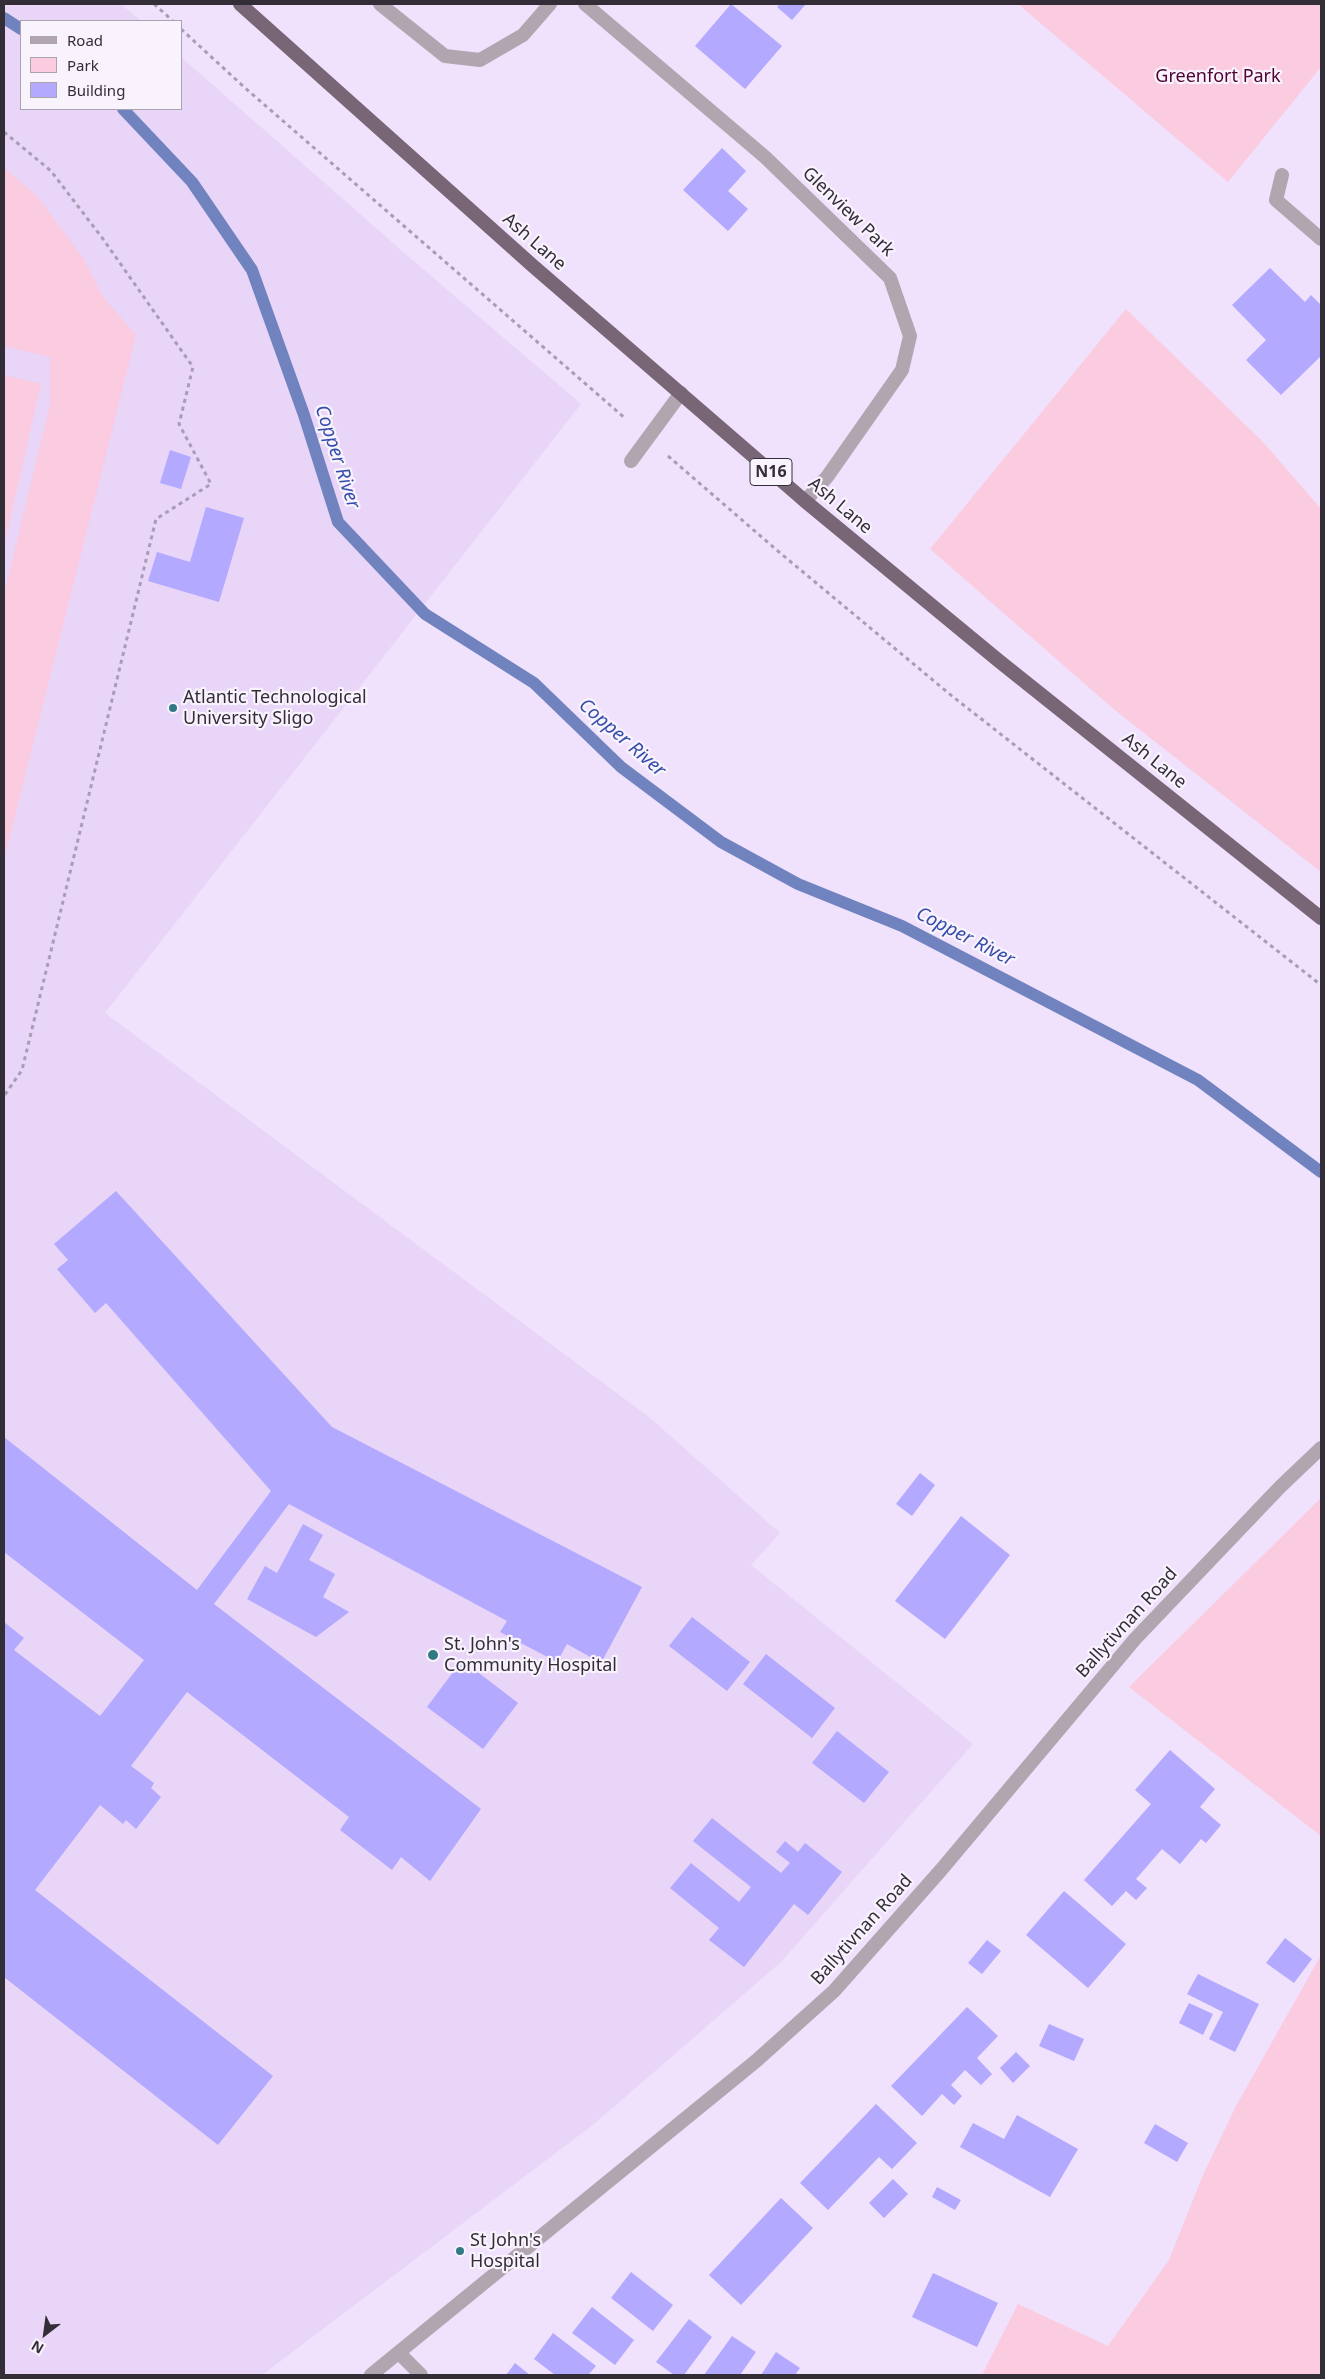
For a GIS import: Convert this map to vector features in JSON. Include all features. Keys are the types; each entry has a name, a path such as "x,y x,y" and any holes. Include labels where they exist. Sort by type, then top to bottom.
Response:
{"highway":[{"name":"Ash Lane","path":"240,4 532,266 805,501 999,661 1321,918"}],"street":[{"path":"380,4 445,56 480,60 523,35 550,4"},
{"name":"Glenview Park","path":"585,4 765,157 890,278 910,336 902,370 827,477 805,501"},
{"path":"1282,175 1276,200 1321,239"},
{"path":"631,461 681,393"},
{"name":"Ballytivnan Road","path":"371,2375 756,2061 834,1991 941,1870 1135,1639 1280,1487 1321,1448"},
{"path":"400,2353 421,2375"}],"path":[{"path":"154,4 172,20"},
{"path":"182,30 244,87 779,552 952,696 1321,985"},
{"path":"4,132 51,171 103,239 192,367 179,424 211,484 156,519 22,1070 4,1096"}],"shaded area":[{"name":"St. John's Community Hospital","path":"4,4 121,4 140,20 20,20 20,110 182,110 182,58 409,257 581,404 105,1013 649,1417 780,1533 751,1565 973,1744 781,1962 594,2124 262,2375 4,2375"}],"green space":[{"name":"Greenfort Park","path":"1018,4 1321,4 1321,67 1228,182"},
{"path":"4,168 36,195 84,259 103,297 136,335 4,861 4,594 50,405 50,357 4,346"},
{"path":"1126,309 1263,442 1321,509 1321,872 1116,711 930,549"},
{"path":"4,375 41,384 4,545"},
{"path":"1321,1498 1321,1836 1129,1687"},
{"path":"1321,1955 1321,2375 982,2375 1018,2304 1108,2346 1169,2260 1203,2175 1236,2106"}],"building":[{"path":"731,4 782,46 745,89 695,46"},
{"path":"780,4 806,4 792,20 777,7"},
{"path":"722,148 746,171 728,191 748,209 728,231 683,190"},
{"path":"1270,268 1305,302 1311,295 1321,305 1321,356 1281,395 1246,360 1266,340 1232,305"},
{"path":"170,450 191,457 181,489 160,483"},
{"path":"206,507 244,518 219,602 148,581 157,552 190,562"},
{"path":"116,1191 332,1427 642,1587 601,1663 567,1644 557,1662 500,1632 507,1621 289,1504 214,1604 481,1809 430,1881 401,1857 392,1870 340,1830 349,1817 187,1692 131,1766 154,1783 151,1788 161,1797 136,1829 126,1820 123,1824 100,1805 35,1890 273,2076 218,2145 4,1977 4,1622 24,1638 14,1650 100,1716 144,1660 4,1552 4,1437 197,1590 271,1491 106,1303 95,1313 57,1269 68,1260 54,1244"},
{"path":"920,1473 935,1485 912,1516 896,1504"},
{"path":"961,1516 1010,1555 945,1639 895,1601"},
{"path":"303,1524 323,1535 309,1560 335,1574 323,1597 349,1612 316,1637 247,1599 265,1566 277,1573"},
{"path":"692,1617 750,1662 727,1691 669,1646"},
{"path":"766,1654 835,1708 812,1738 743,1684"},
{"path":"462,1660 518,1703 483,1749 427,1707"},
{"path":"837,1731 889,1772 864,1803 812,1763"},
{"path":"1170,1750 1215,1789 1200,1807 1221,1825 1206,1843 1201,1839 1180,1864 1162,1849 1136,1879 1147,1888 1136,1900 1126,1891 1112,1906 1084,1880 1151,1804 1135,1790"},
{"path":"712,1818 781,1873 790,1863 776,1852 785,1841 798,1852 805,1843 842,1872 808,1915 794,1904 744,1967 709,1940 719,1928 670,1888 691,1863 739,1902 751,1887 693,1841"},
{"path":"1064,1891 1126,1944 1088,1988 1026,1935"},
{"path":"1285,1938 1312,1959 1294,1983 1266,1963"},
{"path":"987,1940 1001,1951 982,1974 968,1963"},
{"path":"1198,1974 1259,2004 1235,2052 1209,2039 1223,2012 1187,1994"},
{"path":"1189,2003 1213,2014 1203,2035 1179,2023"},
{"path":"967,2007 998,2036 977,2058 992,2074 981,2085 965,2070 951,2085 962,2096 954,2105 942,2094 922,2116 891,2086"},
{"path":"1049,2024 1084,2039 1074,2061 1039,2046"},
{"path":"1016,2052 1030,2066 1013,2083 1000,2068"},
{"path":"876,2104 917,2143 892,2169 879,2157 828,2210 800,2183"},
{"path":"1017,2115 1078,2149 1050,2197 960,2147 973,2123 1004,2139"},
{"path":"1155,2124 1188,2143 1177,2162 1144,2143"},
{"path":"893,2179 908,2194 884,2218 869,2203"},
{"path":"937,2187 961,2200 955,2210 932,2197"},
{"path":"781,2198 813,2228 741,2305 709,2275"},
{"path":"631,2272 673,2305 653,2331 611,2298"},
{"path":"933,2273 998,2303 977,2347 912,2317"},
{"path":"592,2307 634,2340 615,2365 572,2333"},
{"path":"689,2319 712,2337 684,2375 674,2375 656,2362"},
{"path":"553,2333 596,2366 588,2375 555,2375 534,2359"},
{"path":"732,2336 756,2352 740,2375 704,2375"},
{"path":"776,2352 800,2368 795,2375 761,2375"},
{"path":"515,2363 530,2375 506,2375"}],"waterway":[{"name":"Copper River","path":"4,18 20,28"},
{"name":"Copper River","path":"124,110 192,182 252,270 304,415 338,522 425,614 534,683 621,767 721,842 798,884 902,926 1198,1080 1321,1172"}],"place":[{"name":"Atlantic Technological University Sligo","path":"173,708"},
{"name":"St. John's Community Hospital","path":"433,1655"},
{"name":"St John's Hospital","path":"460,2251"}]}
